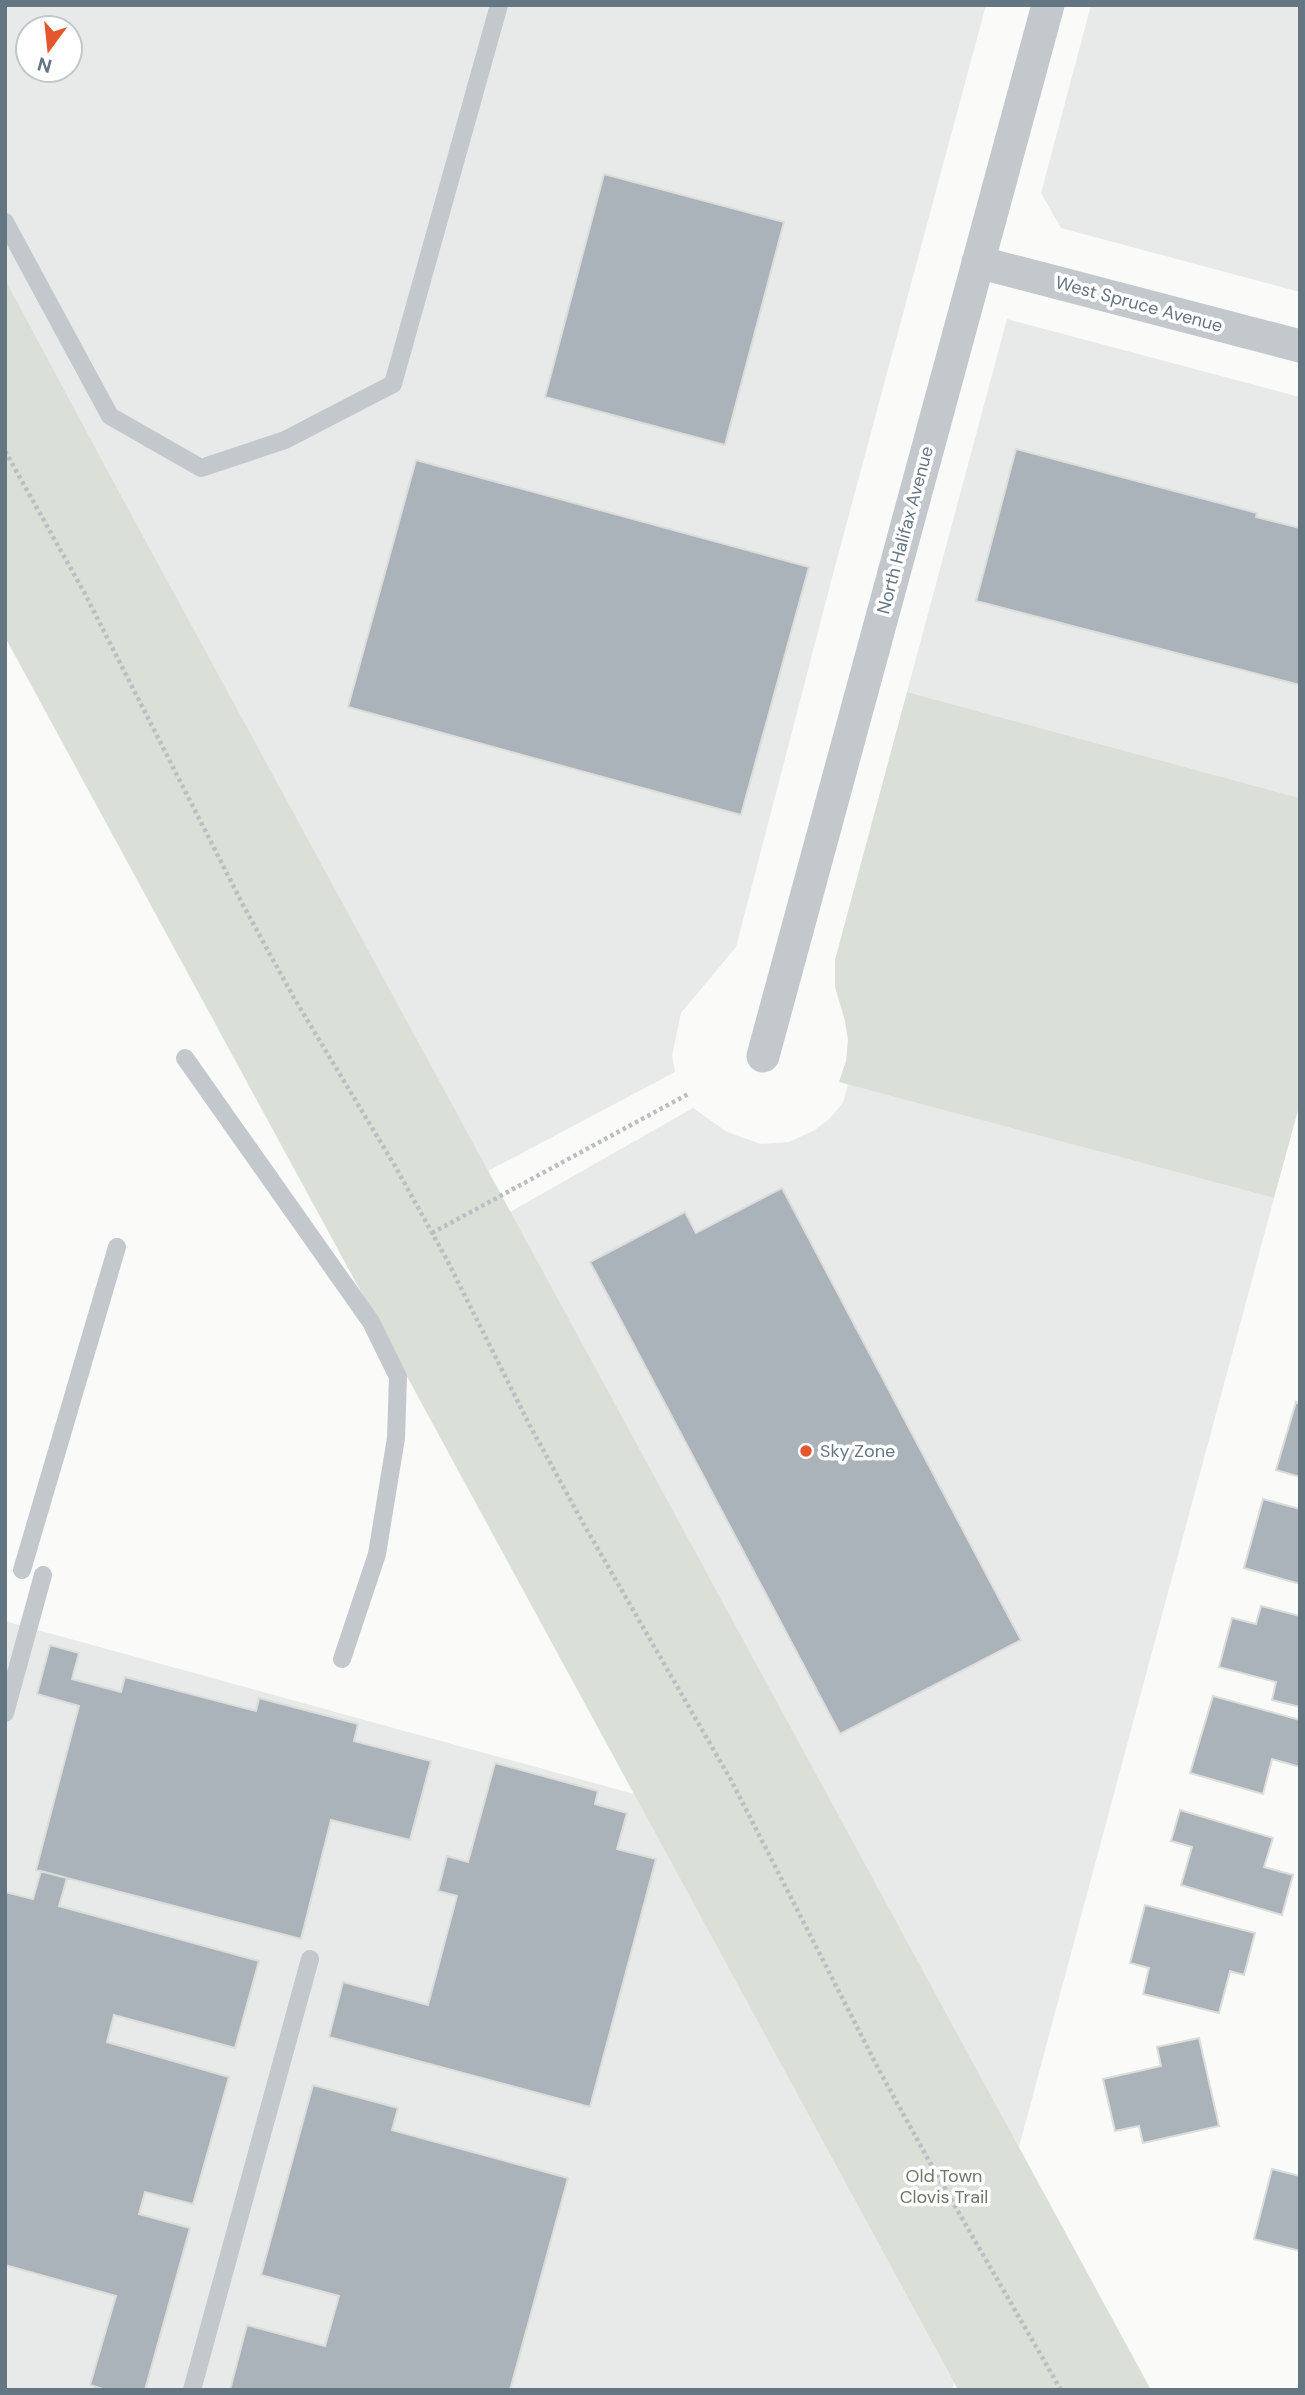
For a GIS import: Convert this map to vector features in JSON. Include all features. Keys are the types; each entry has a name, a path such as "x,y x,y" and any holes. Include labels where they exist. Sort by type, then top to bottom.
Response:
{"street":[{"name":"North Halifax Avenue","path":"763,1056 1048,5"},
{"name":"West Spruce Avenue","path":"978,262 1300,346"}],"lane":[{"path":"5,222 110,416 201,468 285,440 393,384 499,5"},
{"path":"184,1058 371,1322 398,1377 396,1438 377,1554 342,1659"},
{"path":"22,1570 117,1247"},
{"path":"5,1713 43,1575"},
{"path":"192,2390 310,1959"}],"path":[{"path":"5,451 84,592 243,905 294,998 432,1233 570,1501 731,1780 879,2070 1061,2390"},
{"path":"432,1233 690,1093"}],"shaded area":[{"path":"5,5 986,5 736,947 681,1013 672,1056 675,1072 488,1171 5,279"},
{"path":"1091,5 1300,5 1300,292 1061,228 1041,193"},
{"path":"1007,319 1300,397 1300,798 907,692"},
{"path":"848,1084 1274,1198 1019,2147 510,1212 693,1108 727,1132 761,1144 789,1142 815,1130 829,1119 843,1103"},
{"path":"5,1621 634,1794 954,2383 952,2390 5,2390"}],"green space":[{"name":"Old Town Clovis Trail","path":"5,279 1151,2390 958,2390 5,637"},
{"path":"907,692 1300,798 1300,1103 1274,1198 839,1082 846,1061 848,1040 835,987 835,960"}],"building":[{"path":"604,174 784,222 725,445 545,397"},
{"path":"1016,449 1257,513 1256,517 1300,528 1300,685 976,601"},
{"path":"416,460 809,567 741,815 348,707"},
{"name":"Sky Zone","path":"782,1188 1021,1640 840,1734 590,1262 685,1212 696,1233"},
{"path":"1296,1402 1300,1404 1300,1477 1276,1470"},
{"path":"1263,1499 1300,1509 1300,1584 1244,1568"},
{"path":"1261,1606 1300,1616 1300,1707 1272,1700 1276,1682 1219,1667 1232,1618 1256,1624"},
{"path":"50,1645 79,1653 72,1679 121,1692 125,1677 256,1711 259,1698 358,1724 354,1741 431,1761 410,1840 331,1820 301,1939 36,1870 79,1706 37,1694"},
{"path":"1213,1696 1300,1720 1300,1767 1272,1759 1263,1794 1190,1773"},
{"path":"495,1763 598,1791 595,1804 627,1813 617,1849 656,1859 590,2107 329,2037 343,1982 428,2005 457,1896 438,1891 447,1856 468,1862"},
{"path":"1180,1810 1273,1838 1264,1867 1293,1875 1282,1915 1181,1885 1192,1847 1171,1841"},
{"path":"41,1871 67,1878 59,1906 259,1961 235,2048 114,2015 107,2042 229,2077 193,2204 145,2192 139,2214 190,2228 145,2390 106,2390 90,2385 116,2296 5,2265 5,1892 33,1899"},
{"path":"1145,1905 1255,1933 1244,1975 1230,1971 1219,2013 1143,1994 1149,1968 1130,1963"},
{"path":"1199,2038 1219,2126 1143,2143 1139,2126 1115,2131 1103,2079 1161,2066 1157,2047"},
{"path":"313,2085 398,2108 392,2130 568,2178 510,2390 230,2390 247,2325 325,2346 339,2296 261,2275"},
{"path":"1272,2169 1300,2176 1300,2251 1254,2239"}],"place":[{"name":"Sky Zone","path":"806,1451"}]}
